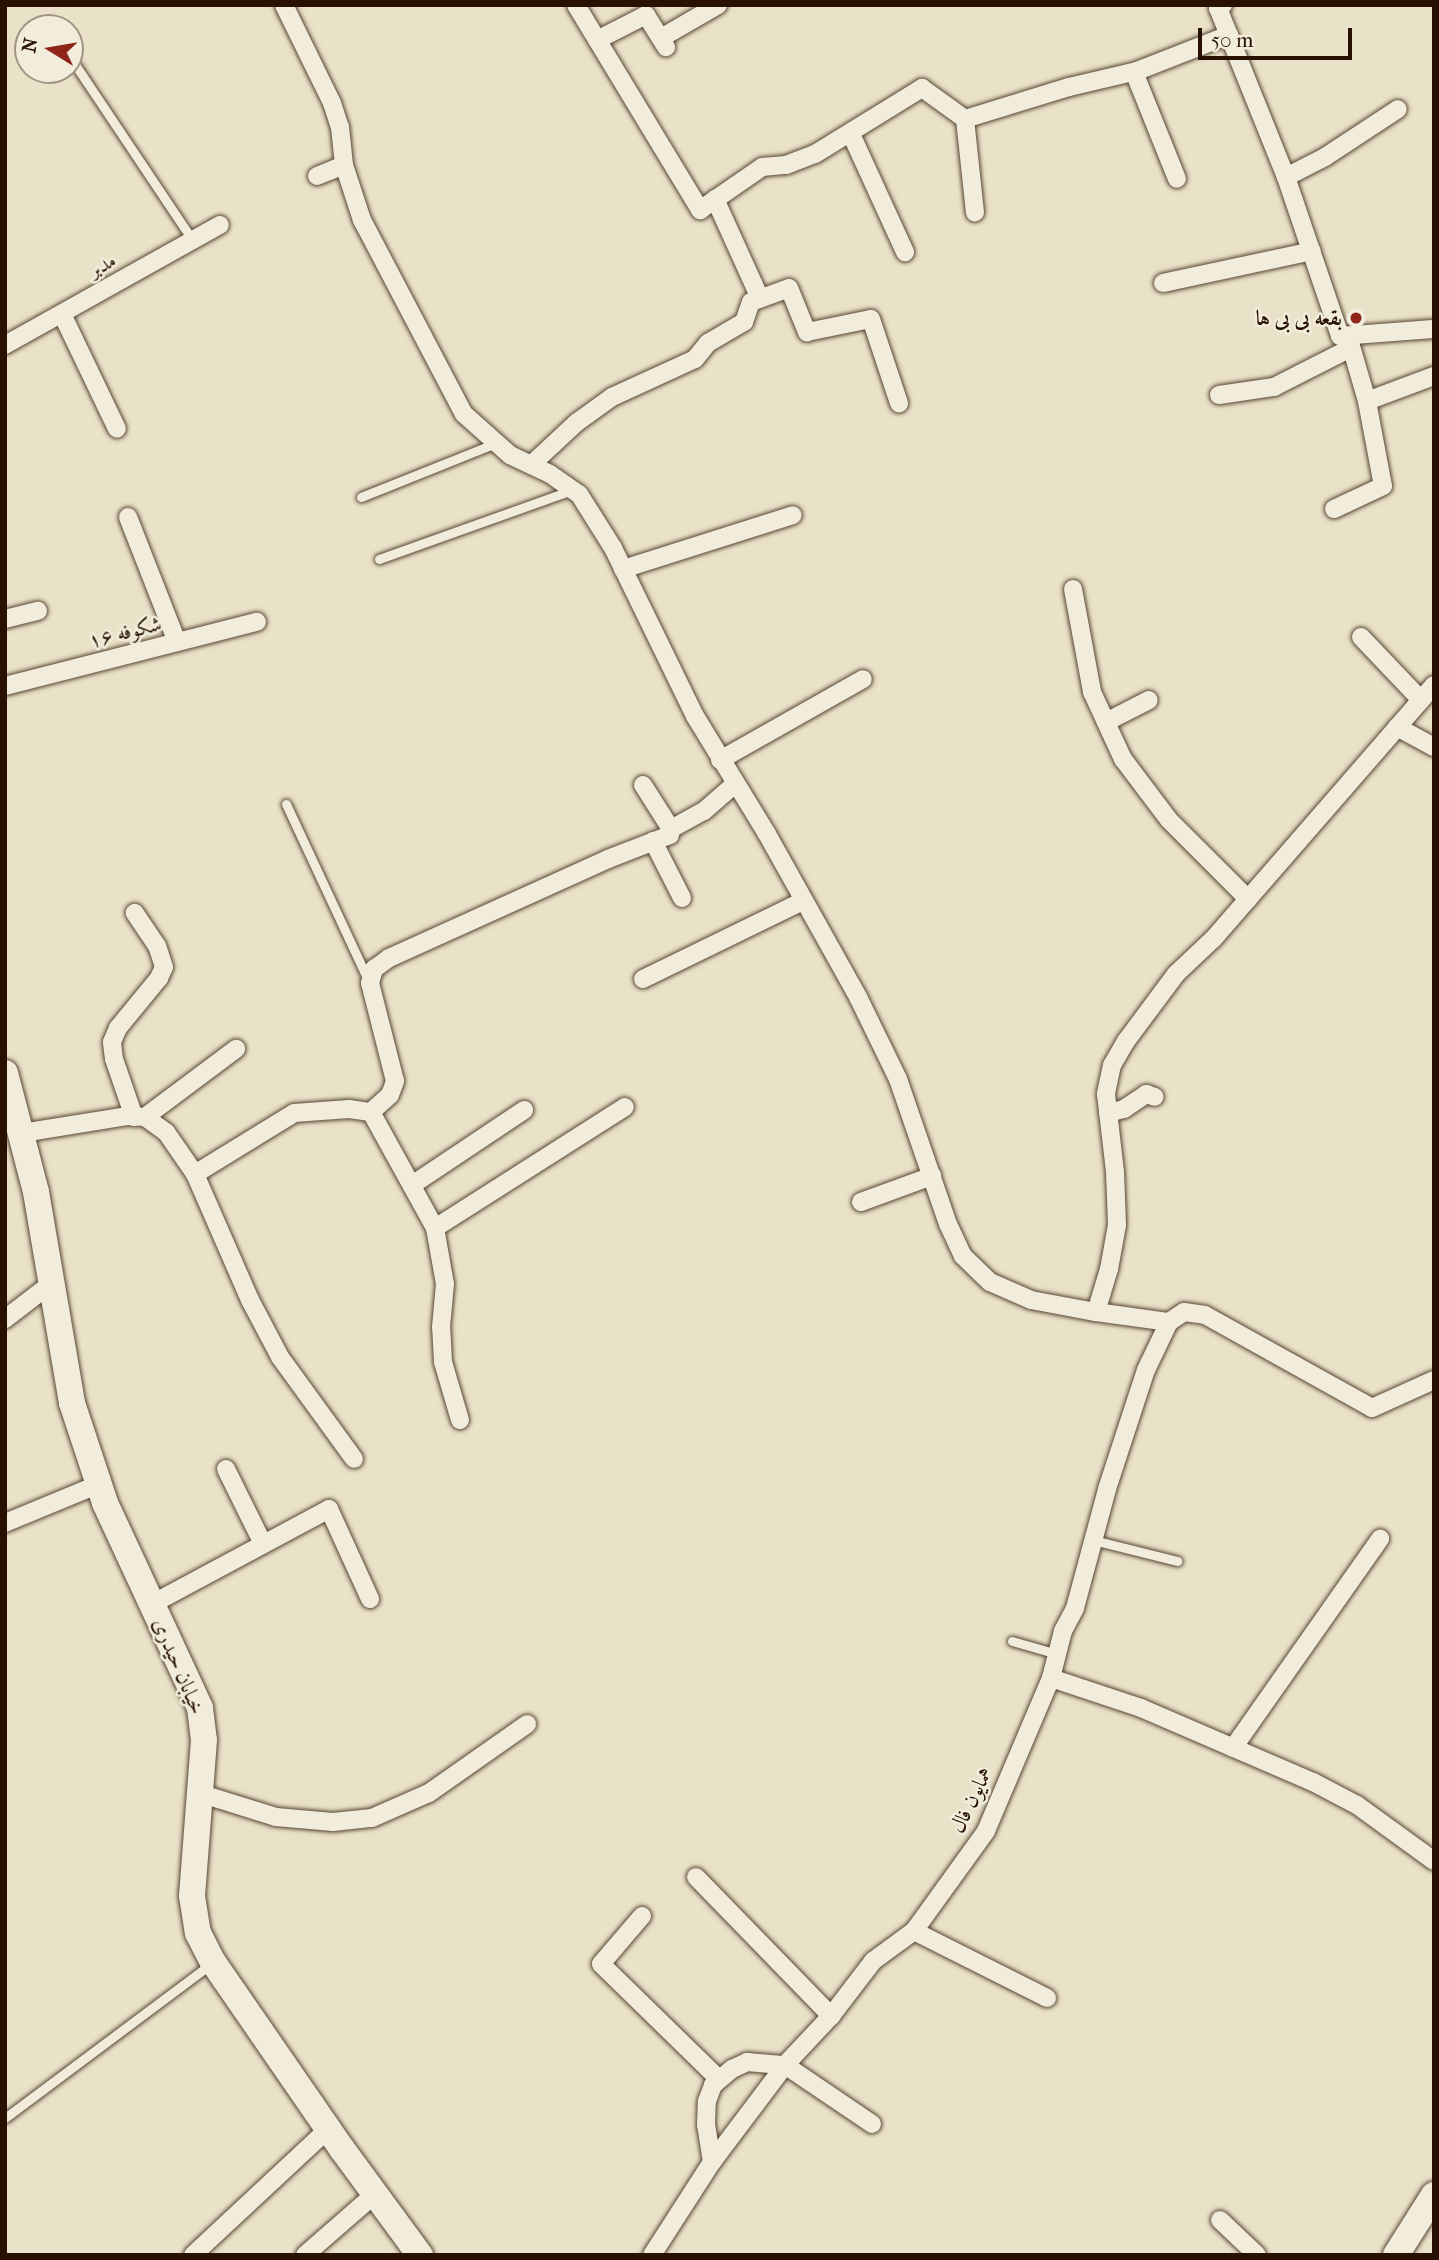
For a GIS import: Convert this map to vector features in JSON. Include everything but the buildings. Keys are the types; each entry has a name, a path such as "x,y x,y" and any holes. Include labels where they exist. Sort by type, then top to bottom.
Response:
{"street":[{"path":"284,5 332,103 340,127 344,165 362,220 464,414 509,455 579,494 600,527 720,760 859,998 898,1079 948,1224 963,1256 990,1282 1031,1300 1169,1322 1184,1312 1205,1315 1372,1408 1434,1380"},
{"path":"576,5 700,210 762,167 786,166 815,154 922,88 965,119 975,212"},
{"path":"597,40 646,15 663,42 718,5"},
{"path":"1223,5 1218,8 1286,177 1340,336 1350,342 1367,401 1383,486 1334,509"},
{"path":"965,119 1069,87 1134,72 1228,35"},
{"path":"1134,72 1177,180"},
{"path":"1286,177 1325,157 1398,109"},
{"path":"850,134 905,252"},
{"path":"317,176 344,165"},
{"path":"715,199 760,298"},
{"name":"مدبر","path":"5,345 220,225"},
{"path":"1163,284 1312,251"},
{"path":"531,465 576,423 612,397 695,359 708,343 744,322 751,302 789,288 807,332 871,319 899,403"},
{"path":"62,314 117,429"},
{"path":"1219,395 1274,387 1350,342 1434,329"},
{"path":"1367,401 1434,376"},
{"path":"623,569 793,515"},
{"path":"128,517 177,642"},
{"path":"1073,589 1092,692 1124,759 1169,820 1248,899"},
{"path":"5,619 38,611"},
{"name":"شکوفه ۱۶","path":"5,686 257,622"},
{"path":"1361,637 1421,700"},
{"path":"720,760 863,679"},
{"path":"1096,1312 1110,1269 1116,1225 1106,1094 1112,1065 1126,1041 1176,974 1248,899 1434,685"},
{"path":"1106,722 1149,700"},
{"path":"1397,727 1434,747"},
{"path":"671,829 705,811 735,784"},
{"path":"371,1112 390,1095 395,1082 370,983 374,969 389,958 670,835 671,829 643,785"},
{"path":"653,841 682,898"},
{"path":"643,979 803,901"},
{"path":"135,914 157,946 164,967 159,978 118,1028 112,1042 114,1059 140,1117"},
{"path":"140,1117 236,1049"},
{"name":"خیابان حیدری","path":"5,1073 36,1192 72,1403 99,1484 200,1708 204,1740 193,1909 202,1944 328,2129 419,2255"},
{"path":"1108,1113 1124,1110 1138,1096 1146,1094 1155,1097"},
{"path":"435,1228 625,1107"},
{"path":"195,1174 294,1113 349,1108 371,1112"},
{"path":"412,1185 524,1110"},
{"path":"371,1112 435,1228 445,1284 441,1327 443,1362 460,1420"},
{"path":"22,1133 140,1117 155,1122 175,1143 195,1174 250,1300 280,1357 354,1459"},
{"path":"861,1202 932,1176"},
{"path":"5,1319 52,1283"},
{"name":"همایون فال","path":"652,2255 712,2162 785,2064 831,2016 873,1961 914,1931 986,1831 1051,1678 1063,1631 1075,1608 1093,1540 1146,1370 1169,1322"},
{"path":"226,1469 263,1544"},
{"path":"5,1523 99,1484"},
{"path":"152,1604 328,1509 370,1599"},
{"path":"1233,1748 1380,1539"},
{"path":"1051,1678 1141,1708 1357,1805 1434,1861"},
{"path":"199,1793 276,1817 333,1822 372,1818 429,1793 527,1724"},
{"path":"696,1877 831,2016"},
{"path":"642,1916 601,1964 719,2079"},
{"path":"914,1931 1047,1998"},
{"path":"712,2162 706,2124 707,2101 713,2085 719,2079 747,2062 785,2064 873,2124"},
{"path":"193,2255 328,2129"},
{"path":"305,2255 375,2194"},
{"path":"1396,2255 1434,2195"},
{"path":"1220,2220 1257,2255"}],"lane":[{"path":"84,78 193,241"},
{"path":"361,496 496,443"},
{"path":"379,559 573,490"},
{"path":"286,804 370,983"},
{"path":"1093,1540 1177,1560"},
{"path":"1012,1641 1057,1654"},
{"path":"5,2118 213,1962"}],"place":[{"name":"بقعه بی بی ها","path":"1356,318"}]}
